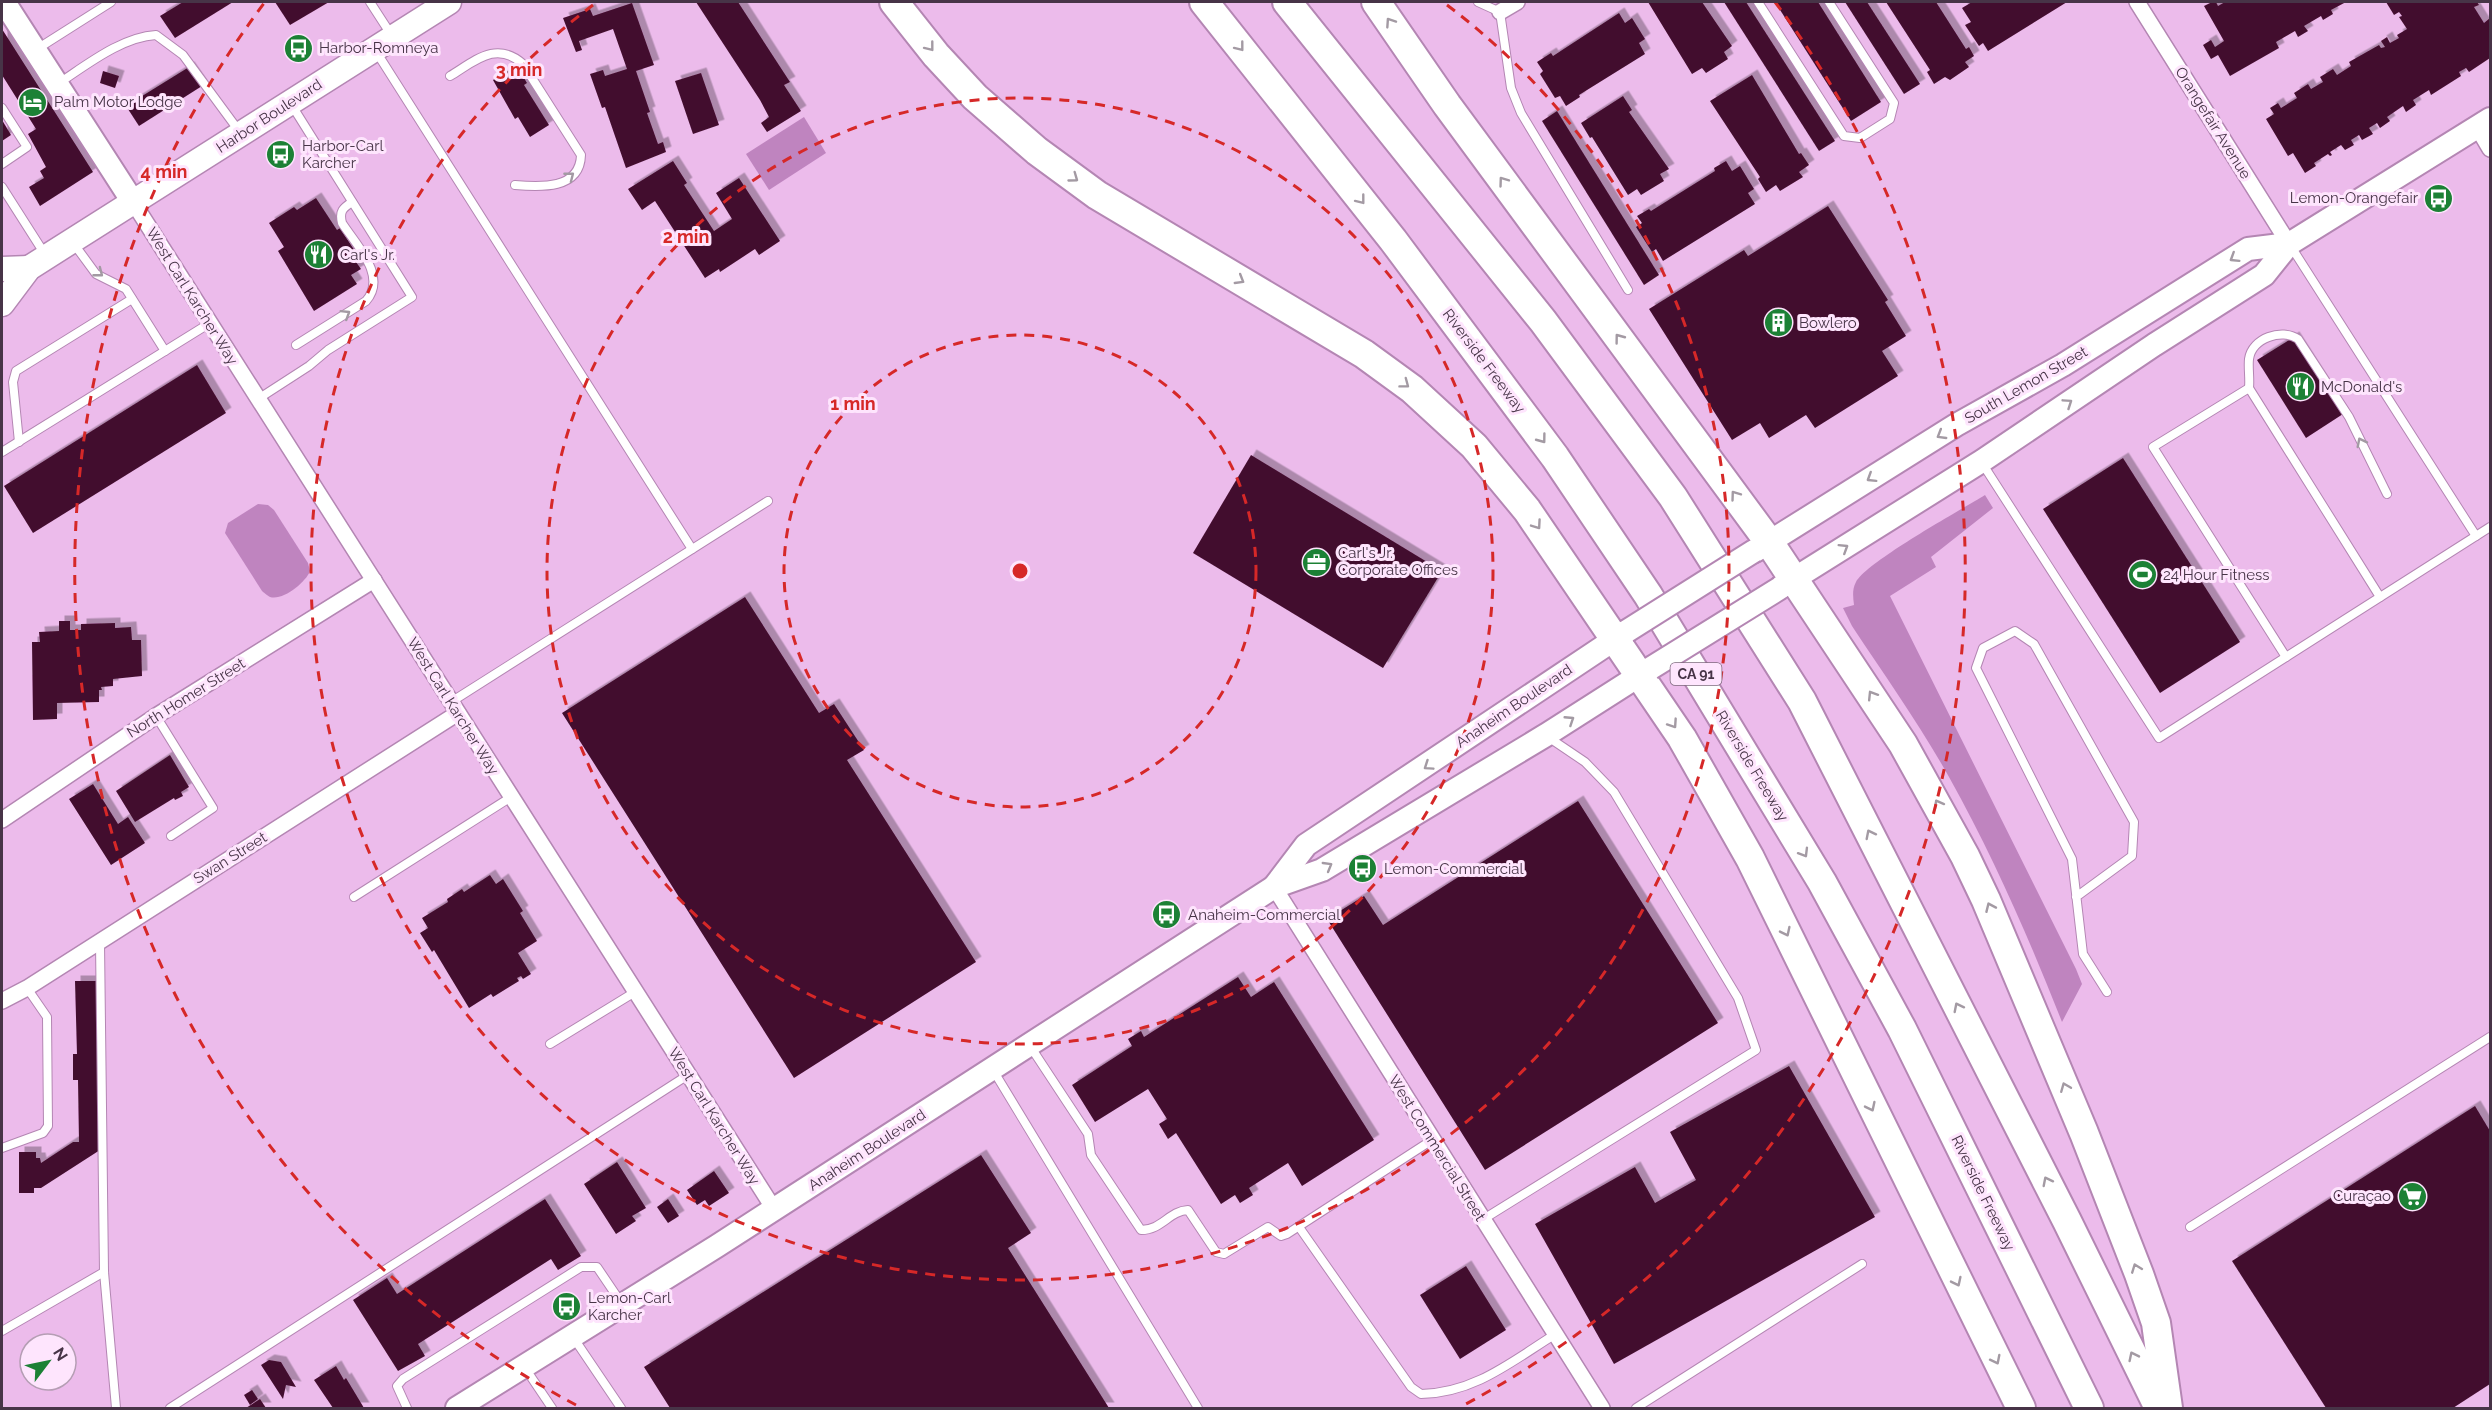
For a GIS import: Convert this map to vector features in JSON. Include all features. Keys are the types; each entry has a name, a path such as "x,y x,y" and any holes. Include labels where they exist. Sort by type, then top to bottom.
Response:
{"highway":[{"path":"894,2 936,55 975,97 1037,151 1097,195 1364,354 1442,415 1474,446 1527,510 1621,635 1645,672 1750,858 2021,1408"},
{"name":"Riverside Freeway","path":"1204,2 1393,240 1555,456 1648,595 1821,882 1902,1029 2089,1408"},
{"path":"1287,2 1543,321 1674,497 1802,701 2067,1221 2158,1408"},
{"path":"1376,2 1903,744 1945,818 1986,900 2076,1112 2139,1274 2156,1323 2168,1408"}],"main road":[{"name":"Harbor Boulevard","path":"2,304 38,262 242,134 443,3"},
{"path":"2,268 38,262"}],"street":[{"path":"4,2 133,202"},
{"path":"1500,12 1517,2"},
{"name":"Orangefair Avenue","path":"2137,2 2289,244"},
{"path":"2484,123 2490,149"},
{"name":"South Lemon Street","path":"1787,583 1982,461 2154,345 2264,275 2289,244 2484,123"},
{"name":"West Carl Karcher Way","path":"133,202 774,1209"},
{"name":"South Lemon Street","path":"1762,547 1983,410 2083,353 2248,249 2289,244"},
{"name":"Anaheim Boulevard","path":"1274,887 1306,845 1621,635 1762,547"},
{"name":"North Homer Street","path":"2,820 156,716 374,580"},
{"name":"Anaheim Boulevard","path":"457,1408 774,1209 1274,887 1322,870 1546,735 1787,583"},
{"name":"Swan Street","path":"2,1001 27,988 100,941 454,708"},
{"name":"West Commercial Street","path":"1274,887 1602,1408"}],"lane":[{"path":"36,50 111,2"},
{"path":"370,2 384,43 692,549"},
{"path":"1478,2 1500,12 1510,88 1521,113 1628,290"},
{"path":"1758,2 1844,136 1860,138 1890,119 1894,104 1828,2"},
{"path":"58,84 106,54 142,36 156,35 183,55 242,134"},
{"path":"450,76 492,52 515,56 524,64 581,155 581,165 576,175 567,181 555,185 515,185"},
{"path":"258,399 309,366 328,350 412,297 290,103"},
{"path":"2,108 27,147 2,165"},
{"path":"2,187 38,262"},
{"path":"296,345 366,301 372,294 375,277 372,268 342,223 340,215 343,208 352,202"},
{"path":"72,241 96,274 126,289 165,351"},
{"path":"2289,244 2476,536"},
{"path":"18,442 13,382 16,371 132,299"},
{"path":"2,452 210,323"},
{"path":"2380,597 2249,388 2249,357 2256,346 2278,333 2289,333 2298,339 2349,417 2387,494"},
{"path":"2249,388 2153,447 2286,657"},
{"path":"1982,461 2159,738 2490,527"},
{"path":"454,708 768,501"},
{"path":"2076,897 2132,856 2134,822 2034,644 2015,631 1983,648 1976,668 2072,859 2076,897 2083,954 2107,992"},
{"path":"156,716 213,808 171,836"},
{"path":"1482,1220 1756,1050 1738,998 1614,792 1585,762 1546,735"},
{"path":"354,897 511,797"},
{"path":"100,941 104,1272 116,1408"},
{"path":"2,1148 43,1133 48,1126 47,1017 27,988"},
{"path":"550,1044 635,992"},
{"path":"2190,1227 2490,1037"},
{"path":"1029,1045 1088,1134 1091,1155 1141,1230 1152,1230 1181,1211 1188,1210 1216,1252 1224,1254 1268,1227 1281,1236 1299,1227 1432,1140"},
{"path":"992,1069 1198,1408"},
{"path":"170,1408 688,1075"},
{"path":"1299,1227 1411,1387 1421,1394 1459,1389 1476,1383 1554,1335"},
{"path":"1636,1408 1862,1264"},
{"path":"407,1408 397,1386 403,1379 581,1267 597,1267 623,1305"},
{"path":"2,1331 104,1272"},
{"path":"573,1336 621,1408"},
{"path":"524,1366 552,1408"}],"shaded area":[{"path":"804,117 826,153 769,190 746,154"},
{"path":"1985,495 1993,508 1931,557 1936,567 1890,596 2076,969 2082,984 2062,1022 2037,959 1981,837 1926,738 1852,626 1843,608 1854,605 1853,590 1856,582 1864,573 1915,537"},
{"path":"258,504 268,505 274,510 308,563 310,571 293,590 281,596 270,597 262,591 225,533 228,523"}],"building":[{"path":"183,2 233,2 175,38 160,16"},
{"path":"275,2 329,2 290,25"},
{"path":"696,2 738,2 790,82 784,85 801,111 767,132 761,123 769,117 760,100"},
{"path":"1648,2 1702,2 1732,46 1724,52 1728,59 1706,73 1702,68 1692,74"},
{"path":"1724,2 1746,2 1835,141 1819,151"},
{"path":"1775,2 1818,2 1881,102 1851,121"},
{"path":"1845,2 1867,2 1920,84 1904,94"},
{"path":"1886,2 1936,2 1966,49 1969,47 1974,56 1965,62 1969,67 1950,80 1945,77 1934,84 1927,72 1930,70"},
{"path":"1972,2 2067,2 1988,51 1983,43 1979,46 1965,25 1971,22 1962,8"},
{"path":"2216,2 2218,6 2225,2 2346,2 2331,10 2333,14 2323,20 2321,16 2304,26 2308,31 2298,37 2295,31 2276,42 2279,48 2230,76 2218,55 2211,59 2203,45 2211,40 2215,47 2224,41 2204,6"},
{"path":"2386,2 2477,2 2479,5 2474,7 2484,23 2490,18 2490,58 2469,72 2466,68 2459,72 2461,76 2431,95 2429,90 2413,100 2416,105 2406,112 2403,106 2387,117 2390,121 2380,128 2377,123 2369,128 2373,134 2362,140 2359,135 2351,140 2354,145 2345,150 2341,145 2330,152 2332,155 2328,154 2314,163 2316,166 2305,173 2293,153 2288,156 2266,119 2274,114 2270,108 2278,103 2281,108 2297,98 2294,93 2308,84 2311,89 2323,82 2320,77 2333,69 2337,75 2351,66 2349,62 2379,45 2381,48 2385,47 2381,41 2387,37 2390,43 2399,38 2397,35 2407,29 2399,17 2402,16 2399,12 2394,15"},
{"path":"632,3 654,65 636,71 658,144 663,142 666,152 626,168 605,107 602,108 590,74 603,70 605,76 627,69 613,29 579,41 582,50 576,52 563,18 590,9 593,16"},
{"path":"1619,13 1625,23 1632,18 1645,39 1639,43 1645,54 1579,95 1580,97 1566,106 1560,96 1555,98 1540,74 1543,71 1537,62 1551,53 1553,56"},
{"name":"Palm Motor Lodge","path":"2,29 93,172 40,206 29,187 44,178 40,171 46,167 28,134 36,129 2,75"},
{"path":"189,67 202,86 139,126 126,106"},
{"path":"513,68 517,76 521,73 527,83 524,85 549,125 530,137 518,117 515,119 493,80"},
{"path":"103,71 119,76 115,88 100,83"},
{"path":"701,73 719,125 693,134 675,81"},
{"path":"1752,75 1799,154 1801,153 1809,165 1799,172 1803,177 1780,191 1776,185 1766,192 1758,179 1760,177 1710,101"},
{"path":"1623,96 1632,110 1629,112 1669,169 1660,174 1664,181 1641,195 1637,189 1628,195 1581,123"},
{"path":"1557,111 1659,275 1644,285 1542,121"},
{"path":"2,120 11,135 2,141"},
{"path":"673,161 687,183 684,185 714,231 732,219 716,193 739,178 780,241 759,255 755,249 720,272 719,269 705,278 655,201 642,210 628,189"},
{"path":"1726,161 1732,171 1740,166 1754,189 1748,193 1755,204 1663,261 1656,249 1652,252 1636,227 1642,223 1637,216 1649,209 1651,211 1715,171 1714,168"},
{"name":"Carl's Jr.","path":"316,198 337,230 340,228 360,259 356,262 361,269 351,275 357,284 314,311 278,251 284,247 269,223 294,207 297,210"},
{"name":"Bowlero","path":"1828,206 1888,300 1885,302 1906,336 1882,351 1898,376 1815,428 1806,415 1769,438 1760,423 1732,440 1649,309 1744,250 1748,256"},
{"name":"McDonald's","path":"2294,337 2343,414 2306,438 2257,360"},
{"path":"197,365 226,413 33,533 4,486"},
{"name":"Carl's Jr. Corporate Offices","path":"1251,455 1442,571 1383,668 1193,553"},
{"name":"24 Hour Fitness","path":"2123,458 2240,642 2160,693 2043,509"},
{"path":"745,597 819,713 834,704 864,750 847,760 976,962 794,1078 562,713"},
{"path":"59,621 70,621 70,630 81,630 81,624 115,623 115,628 131,627 132,640 141,640 142,676 113,679 113,686 101,687 102,690 99,690 99,702 57,703 57,719 33,720 32,642 40,642 39,632 59,631"},
{"path":"170,755 189,787 181,792 183,796 175,800 174,798 135,822 116,791"},
{"path":"93,784 118,824 128,817 145,843 111,865 69,799"},
{"path":"1578,801 1718,1023 1485,1170 1327,919 1364,896 1383,925"},
{"path":"490,875 496,884 503,879 523,911 520,913 537,941 518,953 531,974 523,979 521,976 517,978 519,981 493,997 491,994 469,1008 434,950 432,952 420,933 428,928 422,918 448,902 447,899 462,889 464,892"},
{"path":"1238,977 1251,997 1274,982 1374,1140 1302,1186 1288,1163 1249,1188 1253,1195 1240,1203 1235,1195 1221,1204 1176,1133 1168,1139 1159,1124 1167,1119 1148,1089 1095,1122 1072,1085 1132,1046 1128,1039 1141,1031 1144,1037"},
{"path":"75,981 96,981 100,1150 41,1188 34,1188 34,1193 19,1193 19,1152 36,1152 36,1158 40,1158 41,1163 73,1142 79,1142 78,1080 73,1080 73,1054 77,1054"},
{"path":"1789,1066 1875,1217 1614,1364 1535,1224 1635,1167 1655,1203 1696,1180 1670,1132"},
{"name":"Curaçao","path":"2475,1106 2490,1131 2490,1384 2453,1408 2326,1408 2232,1261"},
{"path":"981,1155 1031,1233 1008,1248 1109,1408 670,1408 644,1367"},
{"path":"617,1162 646,1208 632,1216 636,1221 616,1234 584,1184"},
{"path":"714,1171 729,1193 709,1206 705,1200 697,1205 687,1190"},
{"path":"545,1199 581,1256 558,1270 551,1259 418,1344 425,1356 398,1371 353,1300 387,1278 397,1294"},
{"path":"668,1199 679,1216 668,1223 657,1207"},
{"path":"1466,1266 1506,1330 1460,1359 1420,1295"},
{"path":"269,1360 281,1362 296,1387 286,1385 283,1399 261,1365"},
{"path":"336,1366 364,1408 333,1408 314,1380"},
{"path":"252,1390 258,1399 250,1405 244,1395"},
{"path":"260,1399 266,1408 246,1408"}],"place":[{"name":"Harbor-Romneya","path":"298,48"},
{"name":"Palm Motor Lodge","path":"33,102"},
{"name":"Harbor-Carl Karcher","path":"281,155"},
{"name":"Lemon-Orangefair","path":"2439,198"},
{"name":"Carl's Jr.","path":"319,255"},
{"name":"Bowlero","path":"1778,323"},
{"name":"McDonald's","path":"2300,387"},
{"name":"Carl's Jr. Corporate Offices","path":"1317,562"},
{"name":"24 Hour Fitness","path":"2142,575"},
{"name":"Lemon-Commercial","path":"1363,869"},
{"name":"Anaheim-Commercial","path":"1167,915"},
{"name":"Curaçao","path":"2412,1196"},
{"name":"Lemon-Carl Karcher","path":"567,1307"}]}
